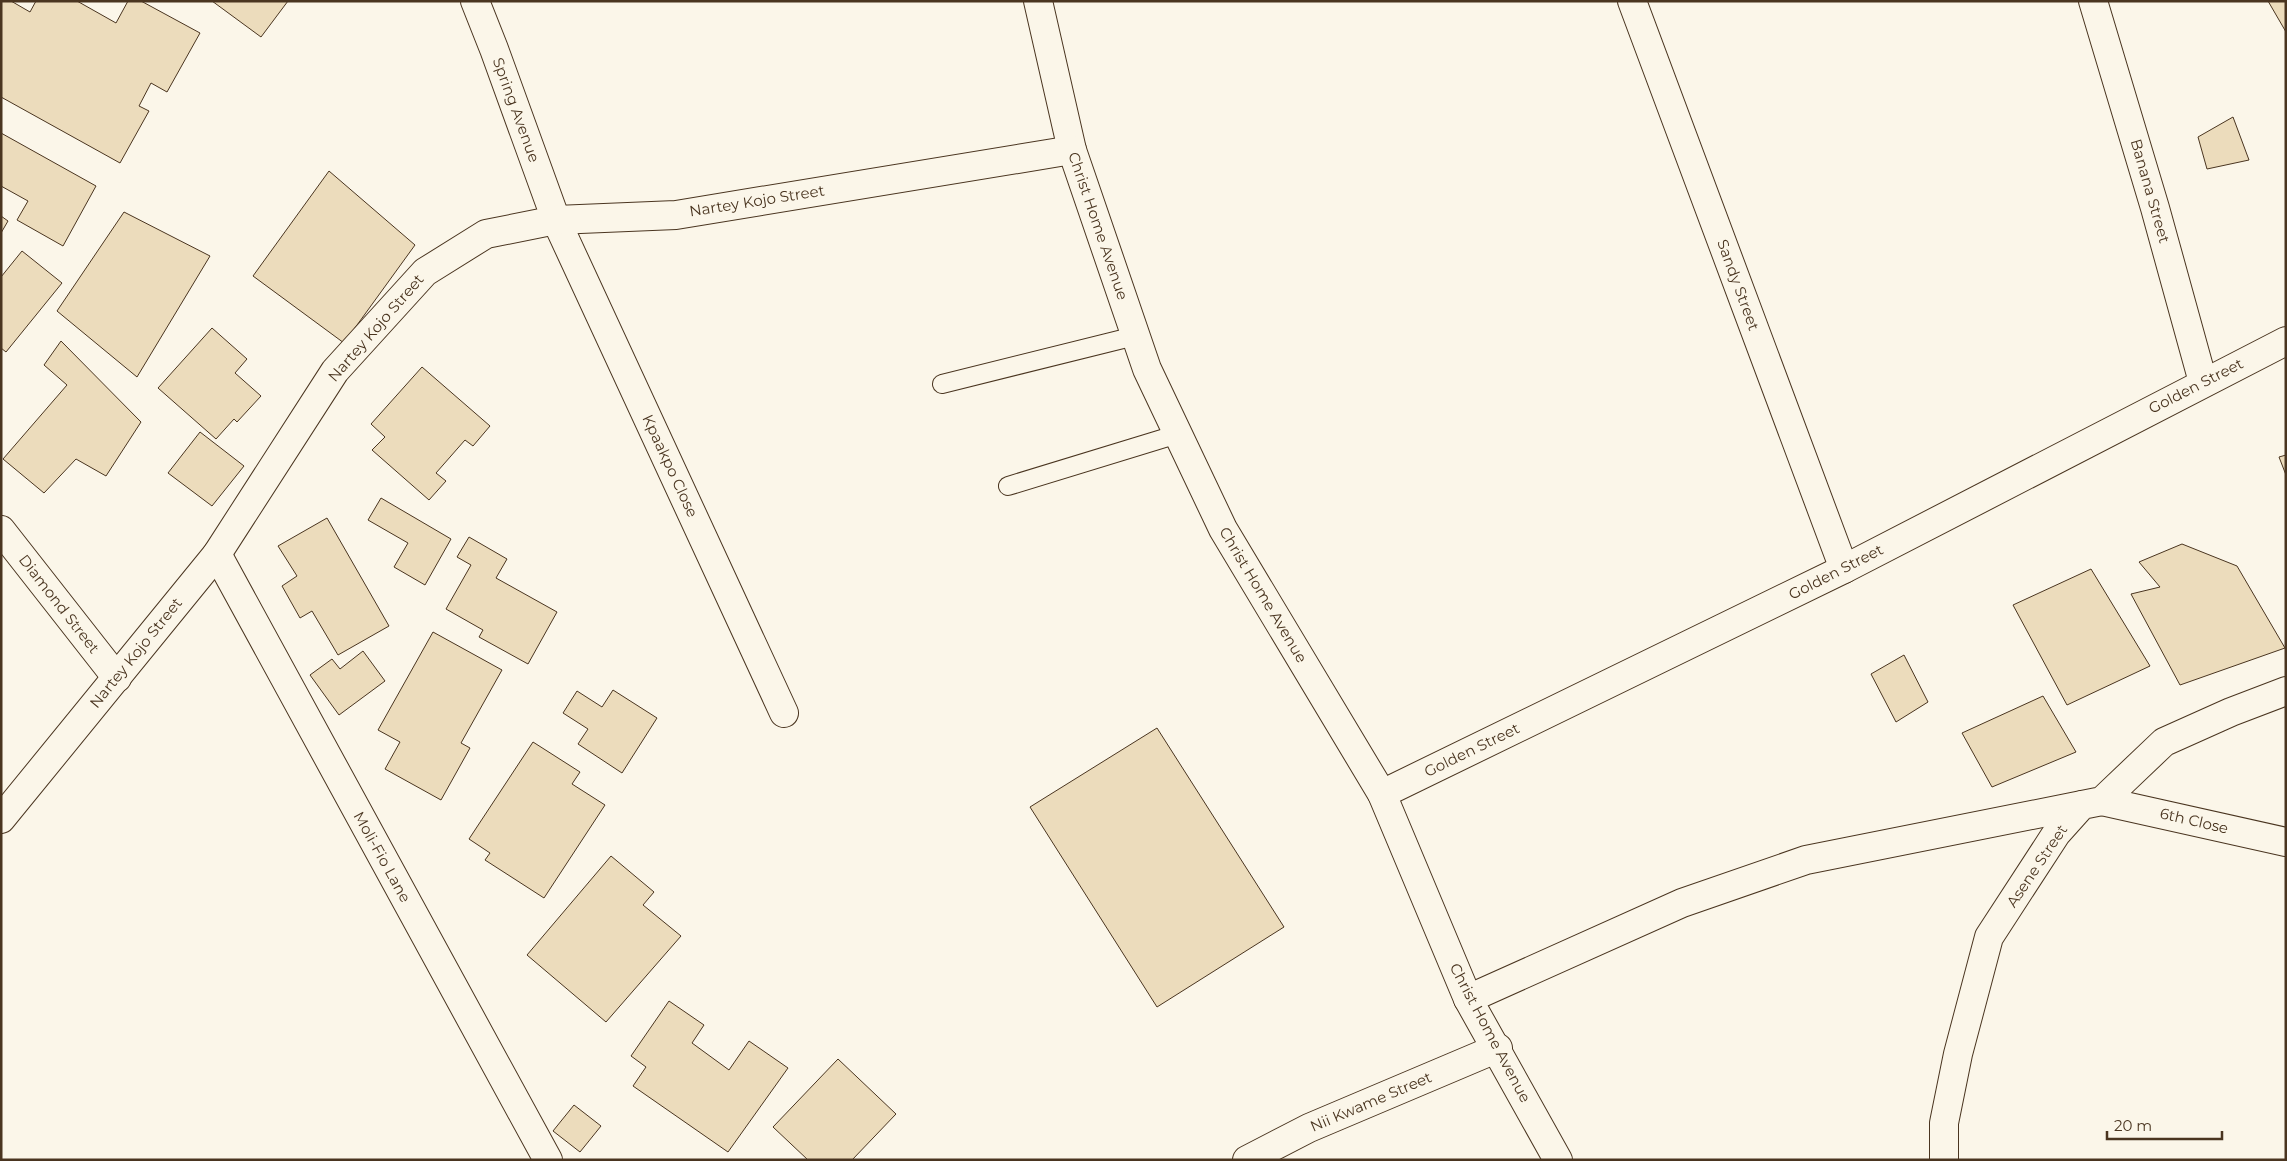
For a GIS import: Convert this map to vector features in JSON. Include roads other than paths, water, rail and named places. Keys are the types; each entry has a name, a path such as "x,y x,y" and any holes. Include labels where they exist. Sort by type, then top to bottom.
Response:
{"street":[{"name":"Spring Avenue","path":"475,1 556,220"},
{"name":"Christ Home Avenue","path":"1038,1 1072,150 1147,369 1223,529 1382,794 1468,999 1498,1048 1558,1160"},
{"name":"Sandy Street","path":"1632,1 1844,568"},
{"name":"Banana Street","path":"2093,1 2155,208 2203,382"},
{"name":"Nartey Kojo Street","path":"1,819 217,554 335,370 425,272 486,234 556,220 676,215 1072,150"},
{"name":"Kpaakpo Close","path":"556,220 784,713"},
{"name":"Golden Street","path":"1382,794 1844,568 2286,341"},
{"name":"Diamond Street","path":"1,530 117,678"},
{"name":"Moli-Fio Lane","path":"217,554 548,1160"},
{"name":"Asene Street","path":"1944,1160 1944,1123 1958,1054 1989,937 2056,834 2164,742 2231,712 2286,691"},
{"name":"6th Close","path":"2092,803 2286,842"},
{"path":"1468,999 1682,903 1806,860 2092,803"},
{"name":"Nii Kwame Street","path":"1247,1160 1309,1128 1498,1048"}],"lane":[{"path":"942,384 1135,336"},
{"path":"1008,486 1178,434"}]}
